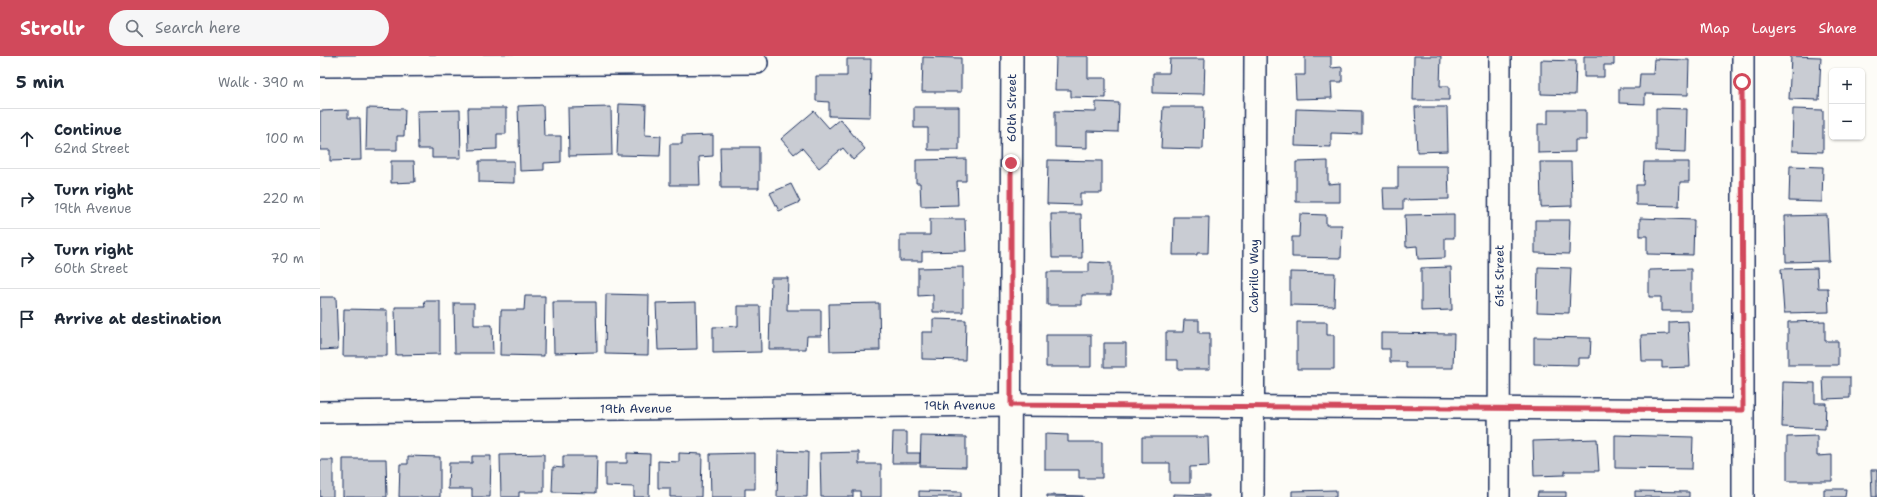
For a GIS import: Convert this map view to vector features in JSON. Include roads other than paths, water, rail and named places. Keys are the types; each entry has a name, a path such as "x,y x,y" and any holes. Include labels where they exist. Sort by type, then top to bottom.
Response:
{"street":[{"name":"60th Street","path":"1010,497 1012,56"},
{"name":"Cabrillo Way","path":"1253,497 1255,56"},
{"name":"61st Street","path":"1499,497 1500,56"},
{"path":"1742,56 1743,497"},
{"path":"320,66 757,63"},
{"name":"19th Avenue","path":"320,412 1011,405 1743,410"}]}
